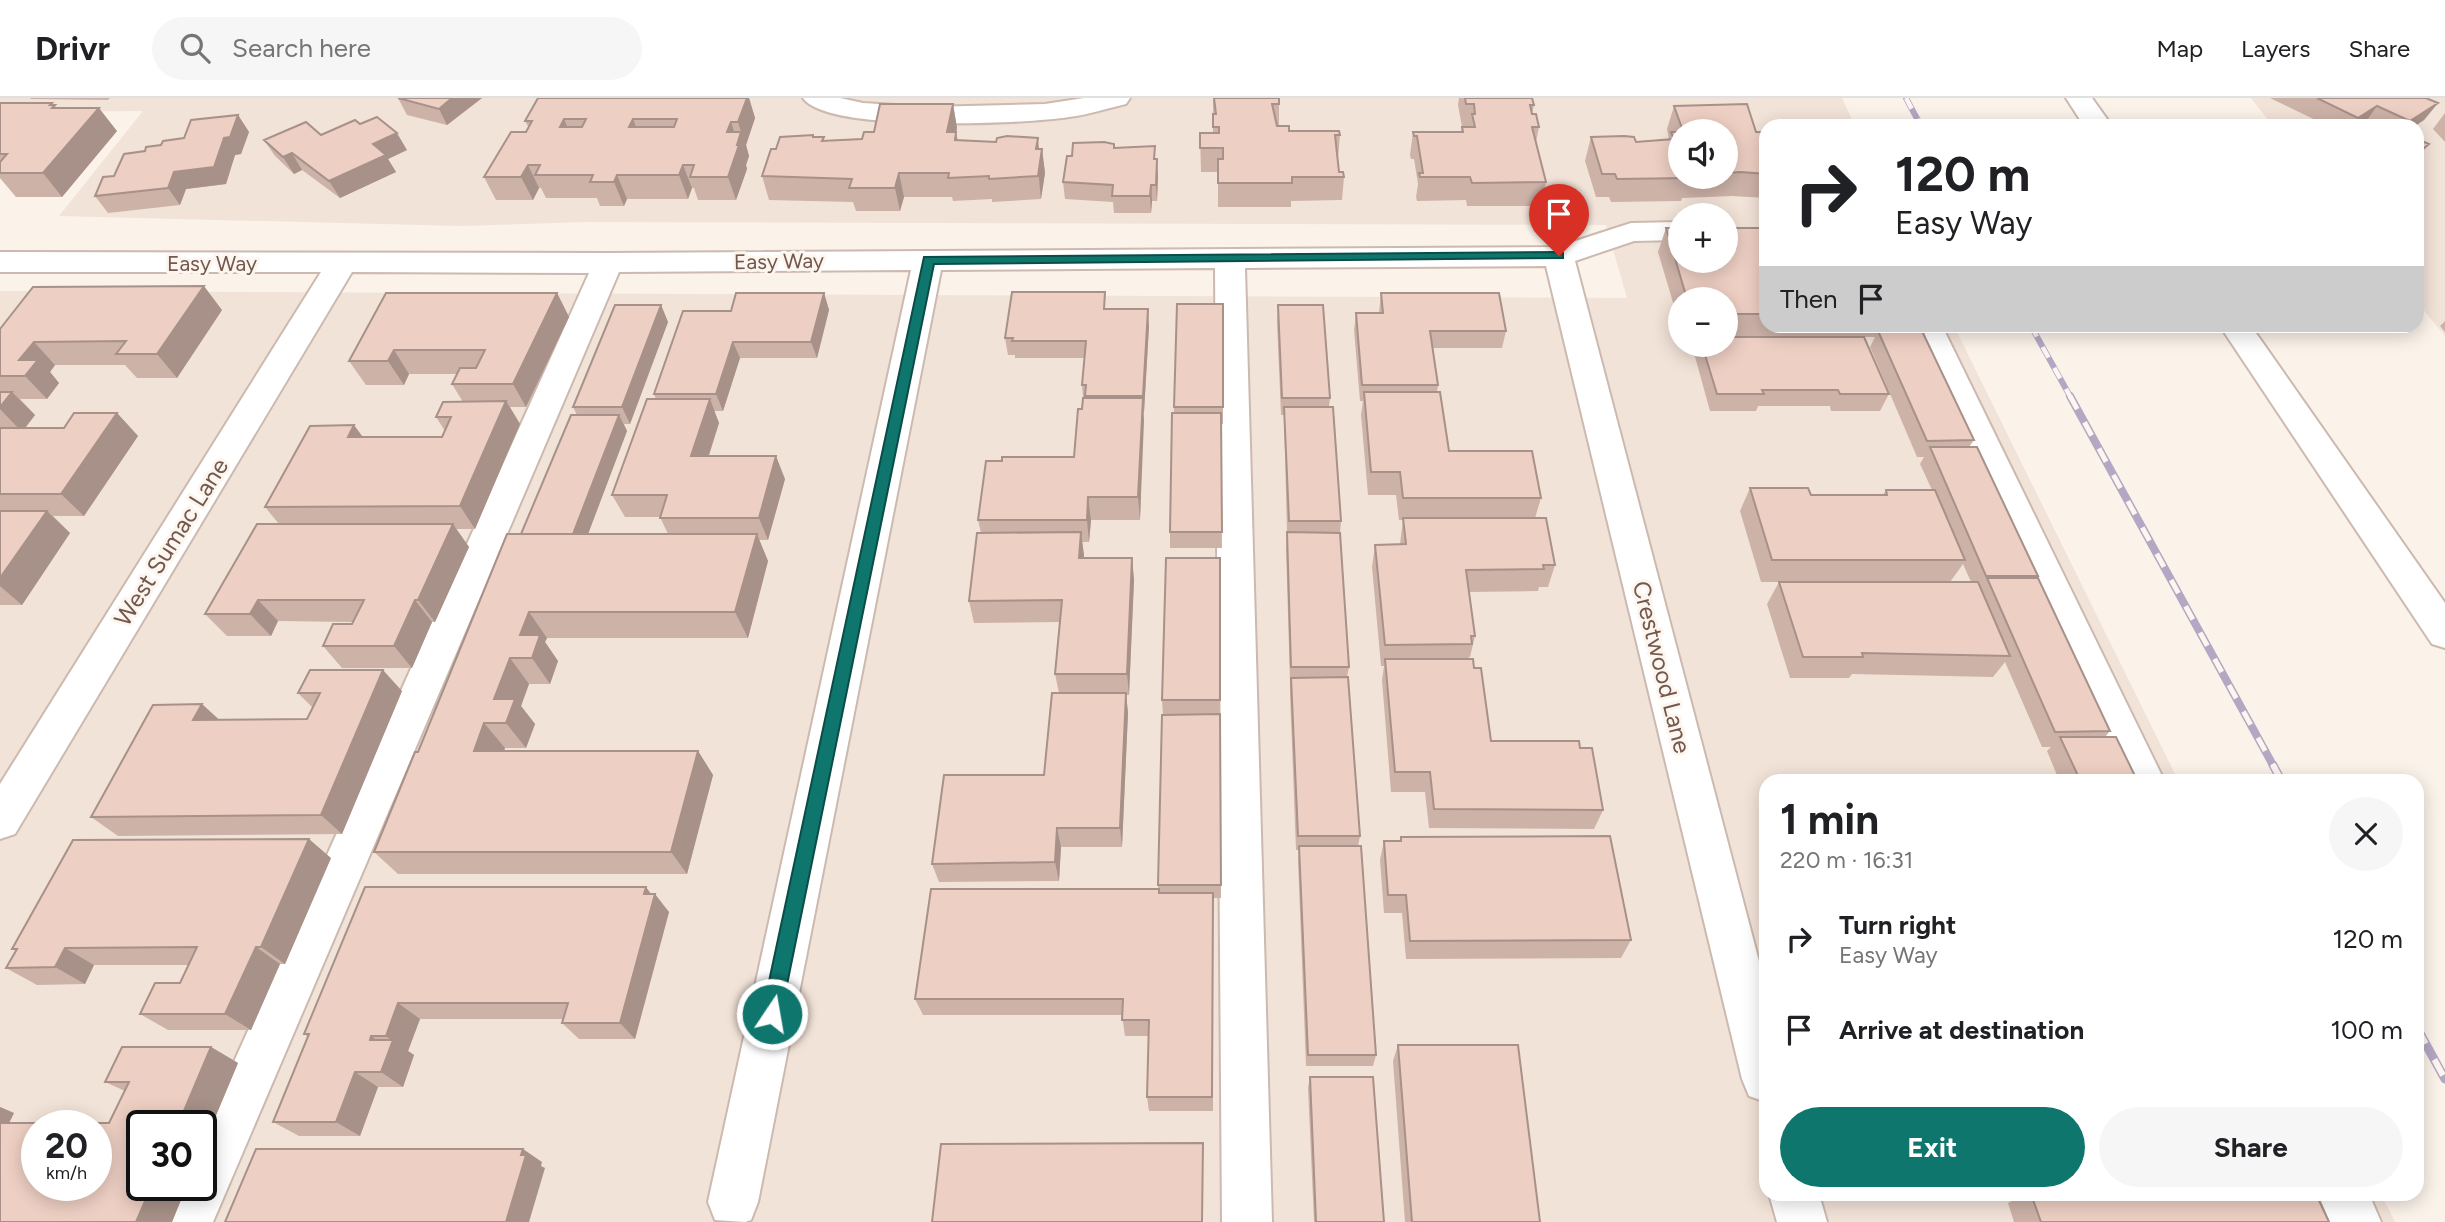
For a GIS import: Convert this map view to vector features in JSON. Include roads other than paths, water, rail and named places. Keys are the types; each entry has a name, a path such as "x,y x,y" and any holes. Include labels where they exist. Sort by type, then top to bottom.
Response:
{"street":[{"path":"816,98 847,109 875,113 1045,112 1073,109 1117,98"},
{"path":"2079,98 2093,119"},
{"name":"Easy Way","path":"0,262 608,263 1559,256 1631,232 1668,231"},
{"name":"Crestwood Lane","path":"1559,256 1759,1051"},
{"path":"1230,258 1247,1222"},
{"path":"733,1202 928,260"},
{"path":"42,294 67,262"},
{"name":"West Sumac Lane","path":"0,821 342,263"},
{"path":"188,1222 608,263"},
{"path":"1929,333 2141,774"},
{"path":"2240,333 2445,633"},
{"path":"1796,1201 1802,1222"},
{"path":"2346,1201 2356,1222"}],"railway":[{"path":"1906,98 1917,119"},
{"path":"2035,333 2071,398"},
{"path":"2070,396 2274,767"},
{"path":"2273,765 2278,774"},
{"path":"2424,1041 2445,1079"}]}
